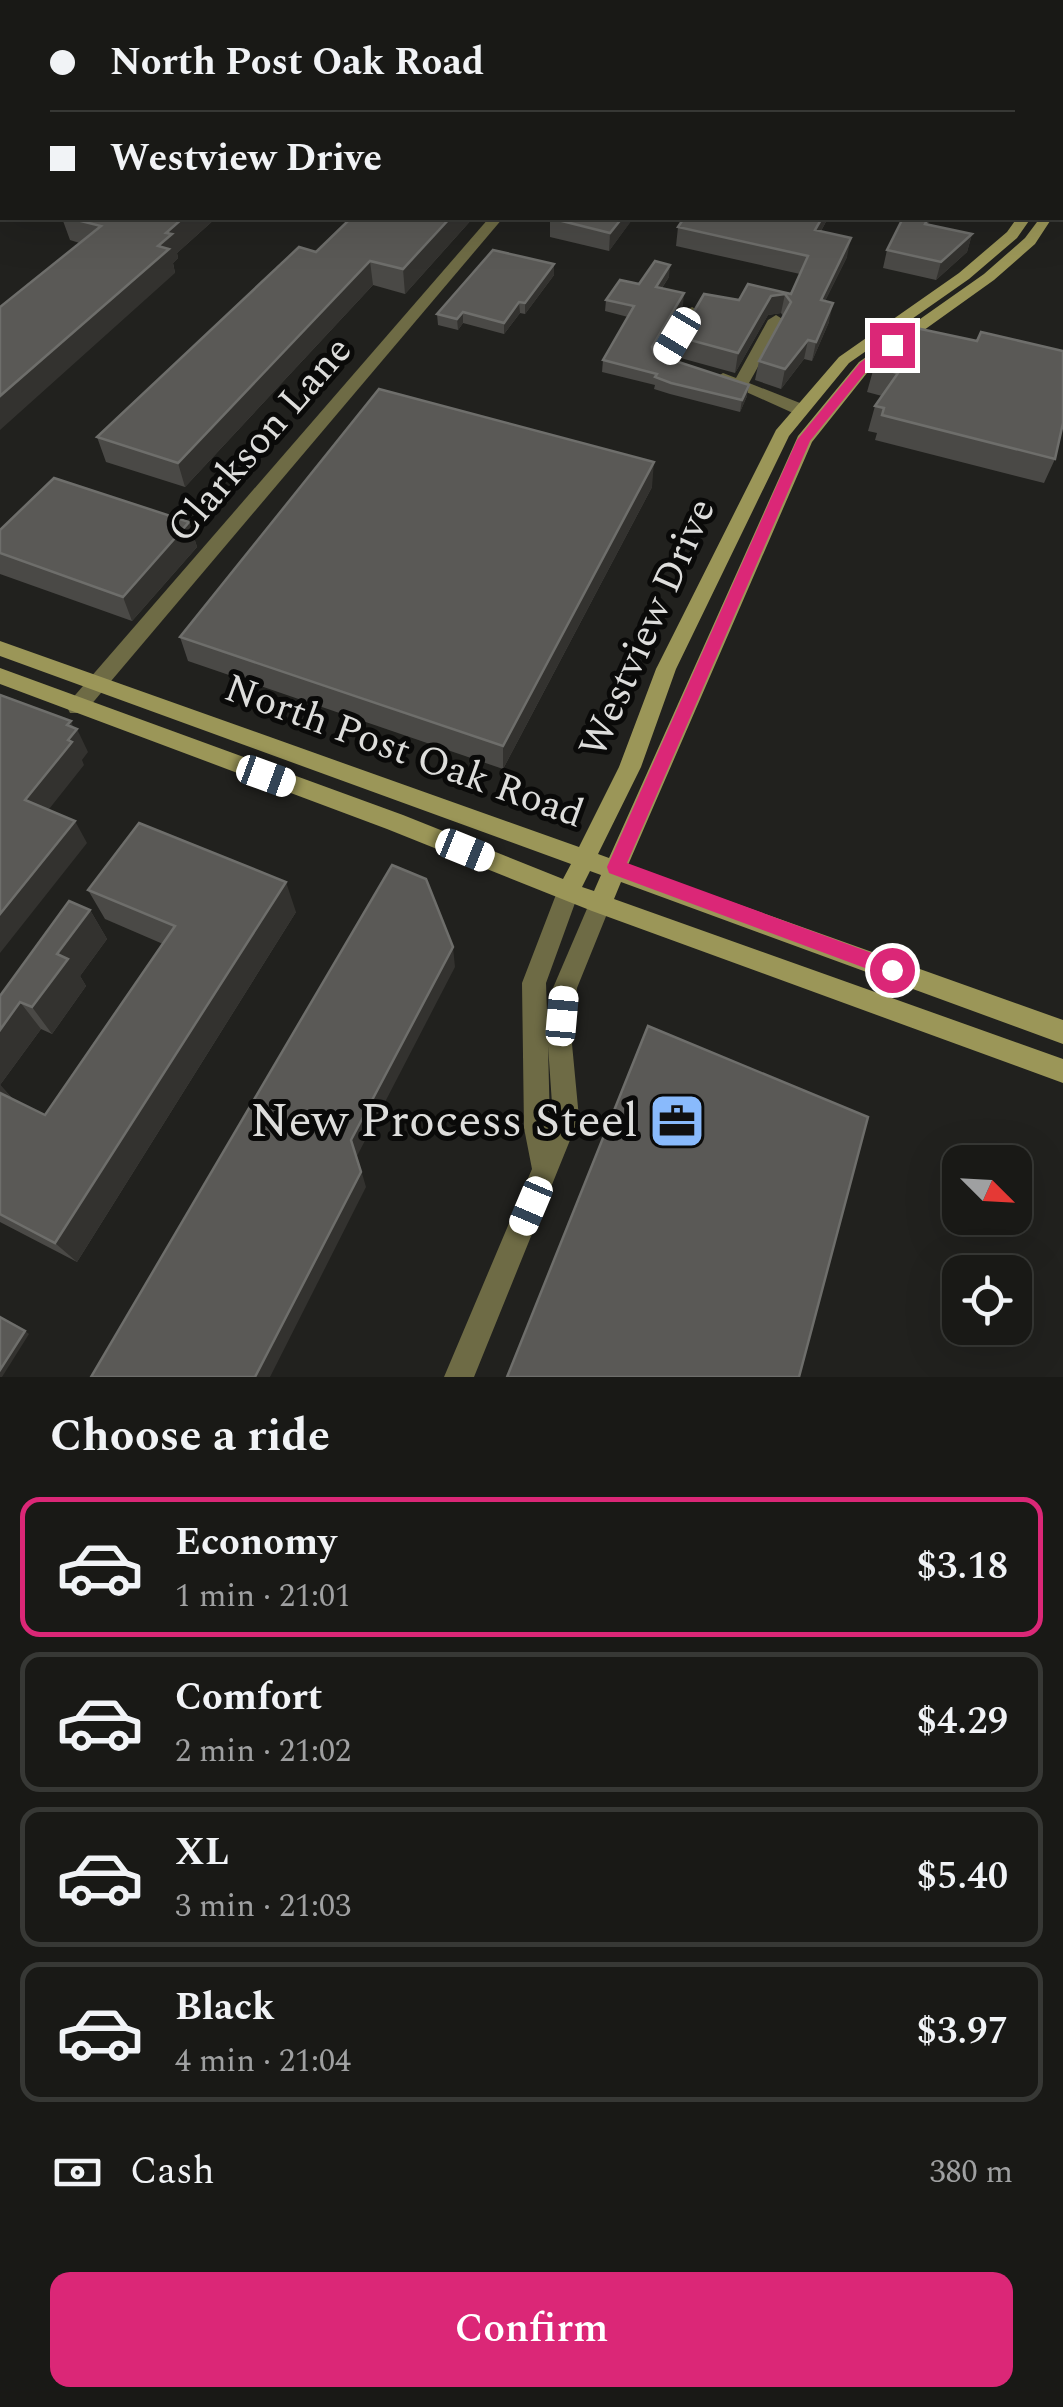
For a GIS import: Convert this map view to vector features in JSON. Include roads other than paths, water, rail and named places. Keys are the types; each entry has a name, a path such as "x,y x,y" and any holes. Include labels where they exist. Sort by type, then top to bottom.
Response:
{"main road":[{"name":"Westview Drive","path":"568,892 630,767 666,669 782,434 844,360 964,276 1022,220"},
{"name":"Westview Drive","path":"600,904 804,440 864,365 989,277 1030,241 1045,220"},
{"name":"North Post Oak Road","path":"0,648 616,867 1063,1032"},
{"name":"North Post Oak Road","path":"0,676 77,708 395,822 600,904 1063,1071"}],"street":[{"name":"Clarkson Lane","path":"77,708 494,220"},
{"path":"692,311 662,361 741,383 800,409"},
{"path":"741,383 776,320"},
{"name":"Westview Drive","path":"546,1171 536,1128 534,982 568,892"},
{"name":"Westview Drive","path":"459,1377 566,1118 560,1044 565,988 600,904"}],"place":[{"name":"New Process Steel","path":"677,1121"}]}
